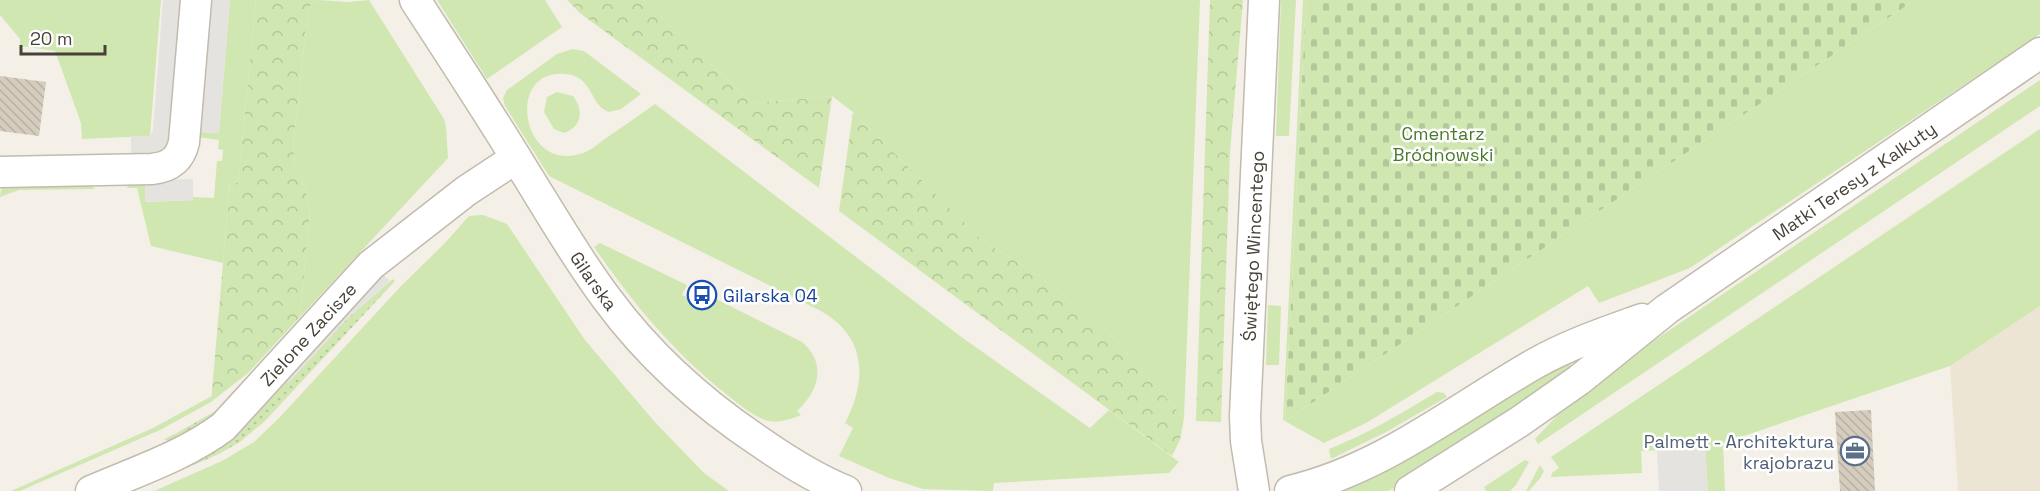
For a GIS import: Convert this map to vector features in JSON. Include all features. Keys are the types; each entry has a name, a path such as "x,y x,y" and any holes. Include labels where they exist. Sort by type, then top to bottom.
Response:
{"street":[{"path":"0,172 152,169 176,160 184,142 196,0"},
{"name":"Gilarska","path":"416,0 607,299 661,361 702,400 738,428 792,463 828,484 846,491"},
{"name":"Świętego Wincentego","path":"1254,491 1245,416 1264,0"},
{"name":"Matki Teresy z Kalkuty","path":"1410,491 1519,422 1562,392 1667,309 2040,53"},
{"name":"Zielone Zacisze","path":"91,491 189,448 223,427 371,266 466,191 516,158"},
{"name":"Matki Teresy z Kalkuty","path":"1290,491 1320,484 1361,467 1418,437 1537,362 1571,345 1667,309"}],"shaded area":[{"path":"163,0 230,0 219,133 200,132 151,157 131,157 131,136 150,136 153,130"},
{"path":"193,179 193,200 145,202 145,180"},
{"path":"378,270 390,281 348,318 289,382 275,380"},
{"path":"2040,306 2040,491 1958,491 1950,366"},
{"path":"1705,448 1708,491 1659,491 1657,450"}],"green space":[{"path":"0,0 161,0 150,136 82,139 81,123 55,51 20,46 20,39 0,15"},
{"path":"230,0 256,0 238,184 230,183 223,263 151,246 137,188 126,188 132,183 145,180 146,202 193,200 193,197 214,198 217,161 222,161 223,150 218,149 219,140 198,137 199,132 219,133"},
{"path":"256,0 318,0 311,4 308,11 293,146 295,164 306,190 310,212 300,317 248,373 211,402 230,183 238,183"},
{"path":"318,0 349,2 369,0 444,119 448,158 300,317 310,212 306,190 295,164 293,146 308,11 311,4"},
{"path":"437,0 545,0 562,27 487,79"},
{"path":"567,0 643,0 752,103 832,96 819,188 581,14"},
{"path":"643,0 1200,0 1184,418 1106,330 1039,276 982,240 853,112 832,96 752,103"},
{"path":"1210,0 1243,0 1230,152 1221,422 1196,421"},
{"path":"1281,0 1296,0 1289,136 1276,136"},
{"path":"1303,0 1306,0 1285,421 1915,0 2040,0 2040,34 1690,268 1599,303 1588,286 1366,423 1324,443 1283,420"},
{"name":"Cmentarz Bródnowski","path":"1306,0 1915,0 1285,421"},
{"path":"573,49 584,51 641,94 621,109 609,112 598,104 587,85 575,76 566,74 546,76 534,86 528,102 528,119 534,136 545,149 562,156 586,152 655,104 960,336 1090,428 1109,410 1179,462 1169,473 994,483 993,491 923,489 889,478 839,456 853,428 845,423 857,390 859,375 854,345 835,320 549,176 505,106 503,98 507,90 557,54"},
{"path":"2040,80 2040,106 1538,444 1535,439 1569,403 1646,346"},
{"path":"557,92 573,96 580,112 575,127 564,133 554,129 544,112 547,97"},
{"path":"853,112 982,240 1039,276 1106,330 1184,418 1180,440 1172,456 839,211"},
{"path":"2040,129 2040,306 1950,366 1723,443 1725,491 1708,491 1705,448 1641,451 1642,473 1551,477 1552,473 1559,468 1551,457"},
{"path":"89,184 95,189 19,190 0,197 1,190 6,185"},
{"path":"483,215 507,224 585,340 654,421 704,473 729,491 154,491 222,461 254,442 469,216"},
{"path":"600,243 687,285 682,295 709,307 714,298 802,342 815,359 817,377 811,395 797,411 801,415 781,421 763,419 746,410 707,378 671,344 638,307 594,247"},
{"path":"393,279 395,281 265,421 240,442 219,454 134,491 109,491 279,381 289,382 348,318"},
{"path":"1268,305 1281,306 1279,365 1266,365"},
{"path":"1566,363 1574,366 1424,470 1392,489 1388,491 1343,491 1381,474"},
{"path":"1437,392 1444,393 1447,397 1386,432 1331,459 1329,449 1371,430"},
{"path":"212,396 211,402 160,430 20,491 11,491 153,428"},
{"path":"235,403 176,445 164,439 217,411"},
{"path":"1525,460 1529,462 1510,491 1486,491 1484,487"},
{"path":"1540,465 1544,471 1541,477 1529,491 1526,491"}],"building":[{"path":"0,76 46,82 39,136 0,131"},
{"name":"Palmett - Architektura krajobrazu","path":"1871,410 1875,491 1840,491 1835,412"}],"place":[{"name":"Gilarska 04","path":"702,295"},
{"name":"Palmett - Architektura krajobrazu","path":"1855,451"}]}
